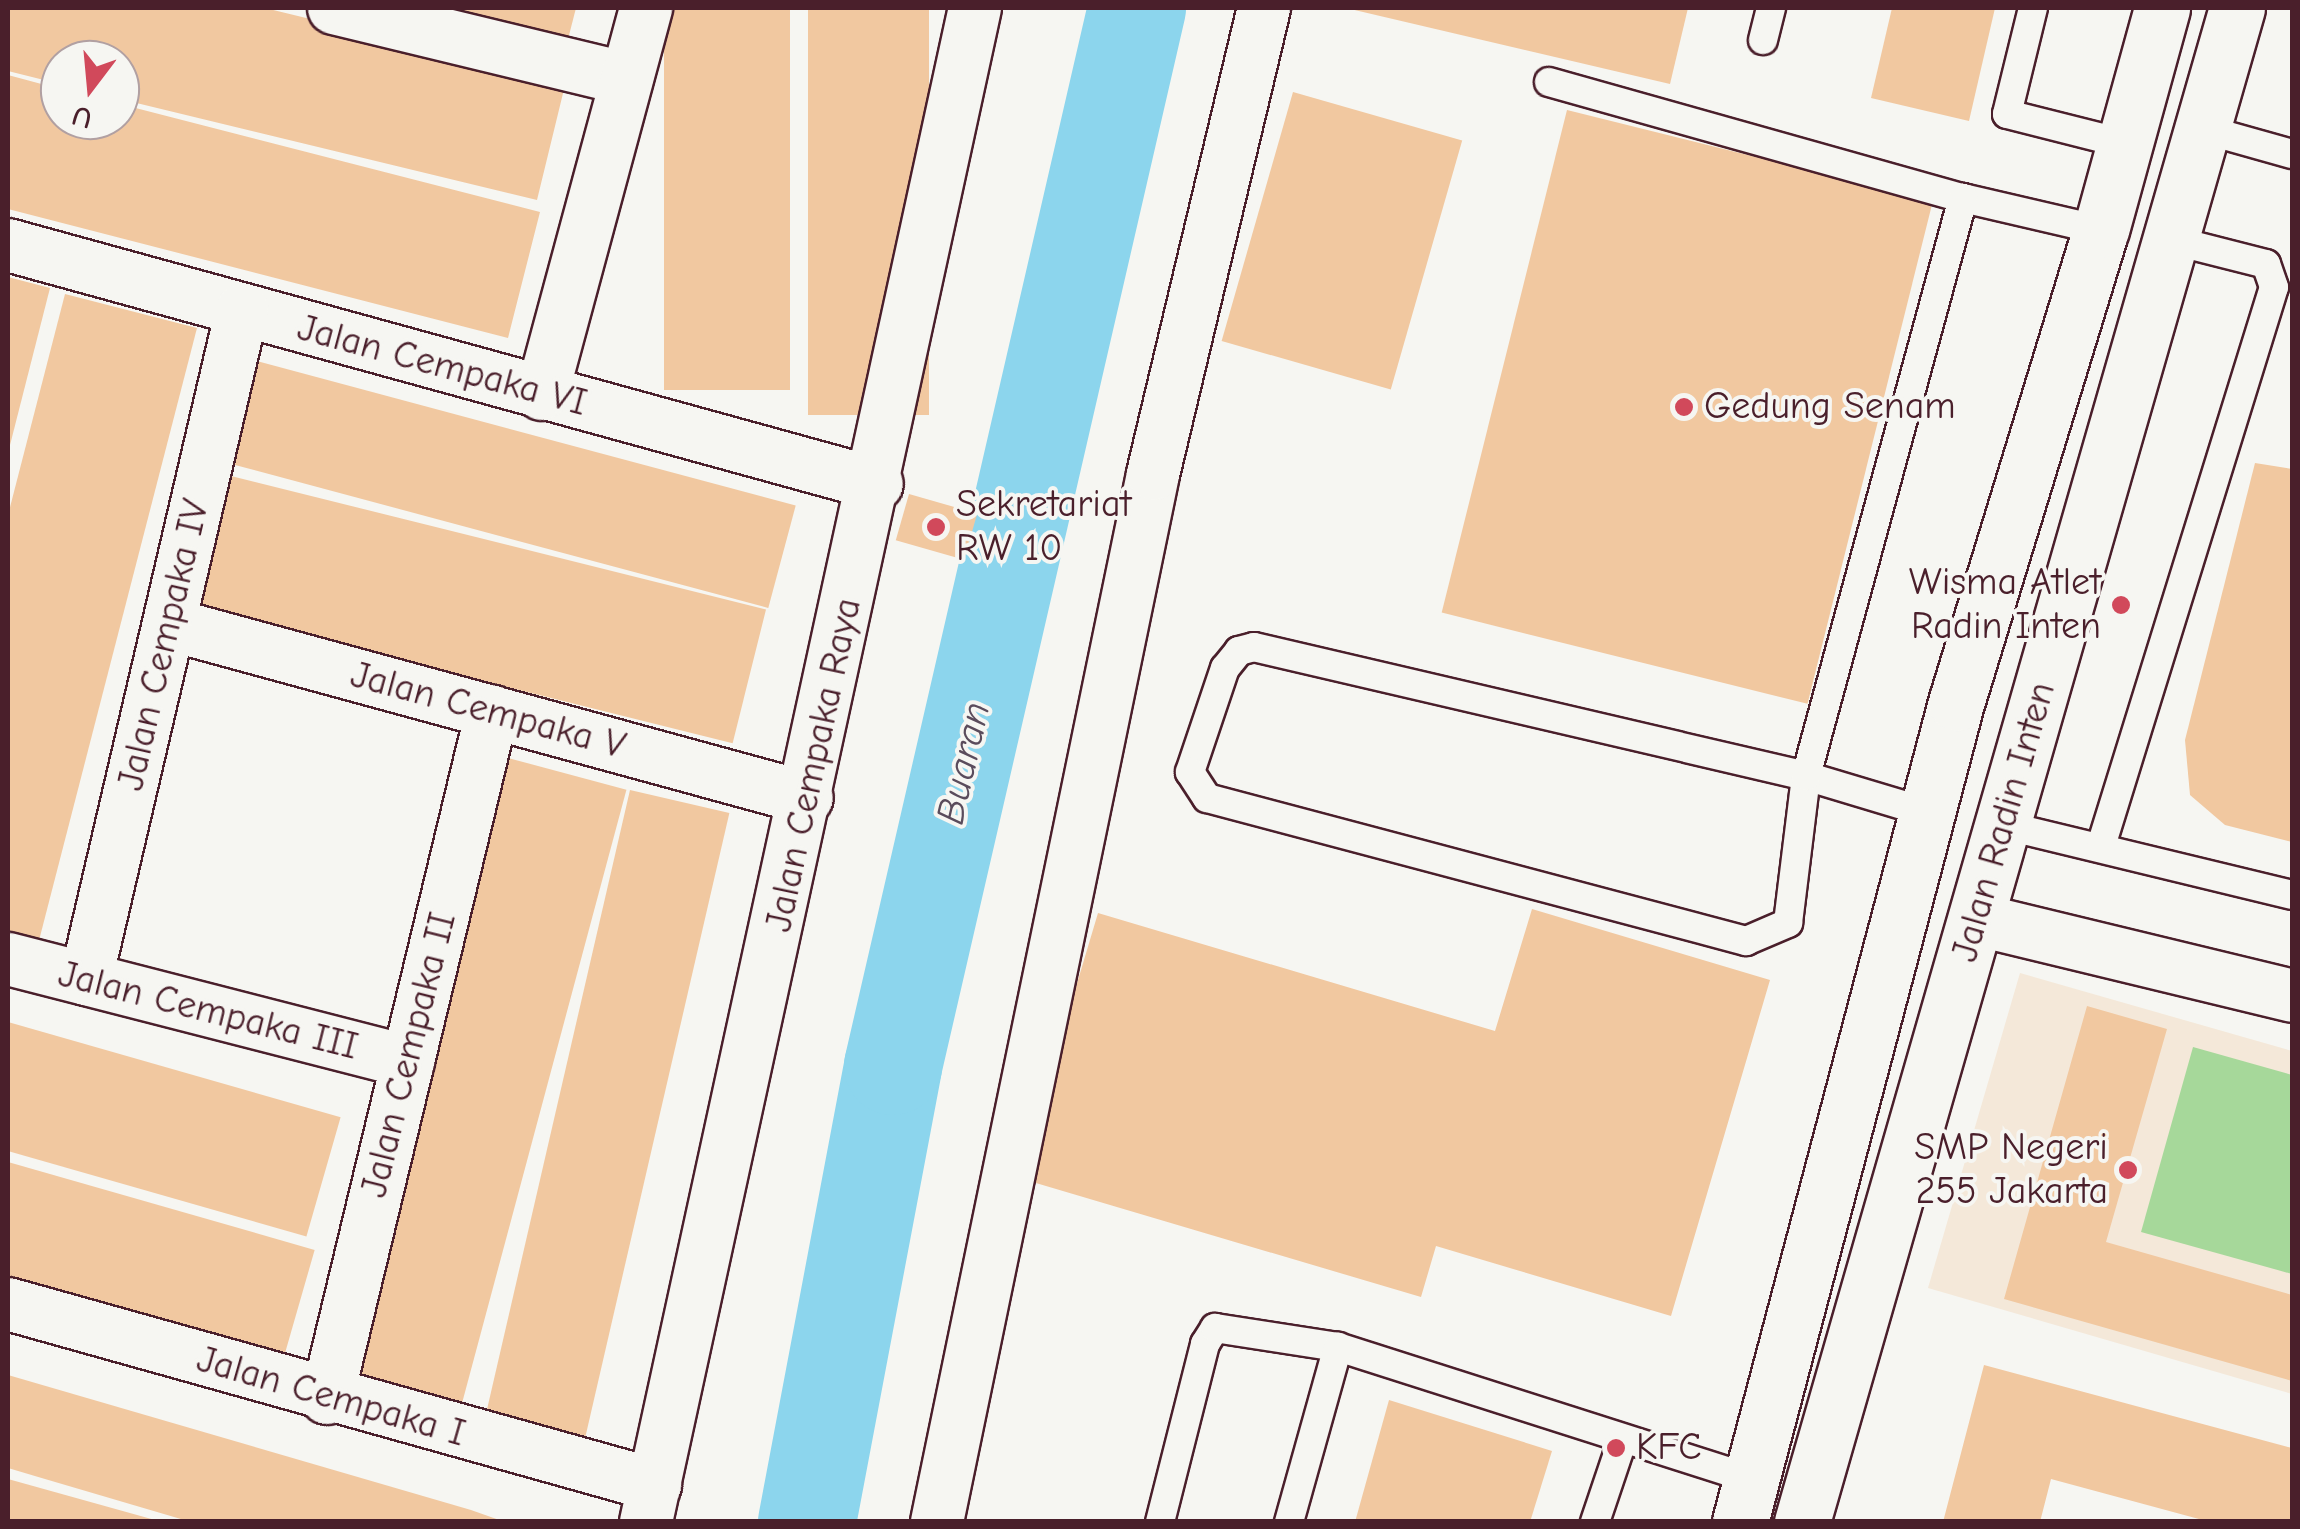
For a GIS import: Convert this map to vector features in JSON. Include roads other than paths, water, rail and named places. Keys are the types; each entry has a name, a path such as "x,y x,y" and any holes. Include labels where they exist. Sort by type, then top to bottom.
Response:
{"main road":[{"name":"Jalan Radin Inten","path":"1746,1500 1929,812 2102,230 2122,143 2162,8"},
{"name":"Jalan Radin Inten","path":"1802,1522 1904,1156 1979,920 2003,824 2175,241 2238,8"},
{"path":"2102,230 2175,241"}],"street":[{"path":"334,8 627,79"},
{"path":"542,394 646,8"},
{"name":"Jalan Cempaka Raya","path":"651,1504 877,484 976,8"},
{"path":"937,1522 1153,474 1264,8"},
{"name":"Jalan Cempaka VI","path":"8,245 877,484"},
{"name":"Jalan Cempaka IV","path":"86,979 242,310"},
{"name":"Jalan Cempaka V","path":"169,624 807,798"},
{"name":"Jalan Cempaka II","path":"327,1398 492,712"},
{"path":"1979,920 2292,996"},
{"name":"Jalan Cempaka III","path":"8,959 408,1062"},
{"name":"Jalan Cempaka I","path":"8,1304 327,1398 651,1504"}],"lane":[{"path":"1762,40 1771,8"},
{"path":"2033,8 2007,114 2122,143"},
{"path":"1549,82 1963,198 2102,230"},
{"path":"2204,129 2292,154"},
{"path":"1929,812 1806,776 1254,647 1239,651 1224,668 1190,772 1207,798 1746,941 1788,923 1806,776 1963,198"},
{"path":"2101,846 2274,286 2266,264 2175,241"},
{"path":"2003,824 2292,895"},
{"path":"1160,1522 1211,1329 1338,1348 1622,1442 1746,1500"},
{"path":"1289,1522 1338,1348"},
{"path":"1595,1522 1622,1442"}],"waterway":[{"name":"Buaran","path":"807,1522 893,1066 1137,8"}],"place":[{"name":"Gedung Senam","path":"1684,407"},
{"name":"Sekretariat RW 10","path":"936,527"},
{"name":"Wisma Atlet Radin Inten","path":"2121,605"},
{"name":"SMP Negeri 255 Jakarta","path":"2128,1170"},
{"name":"KFC","path":"1616,1448"}]}
